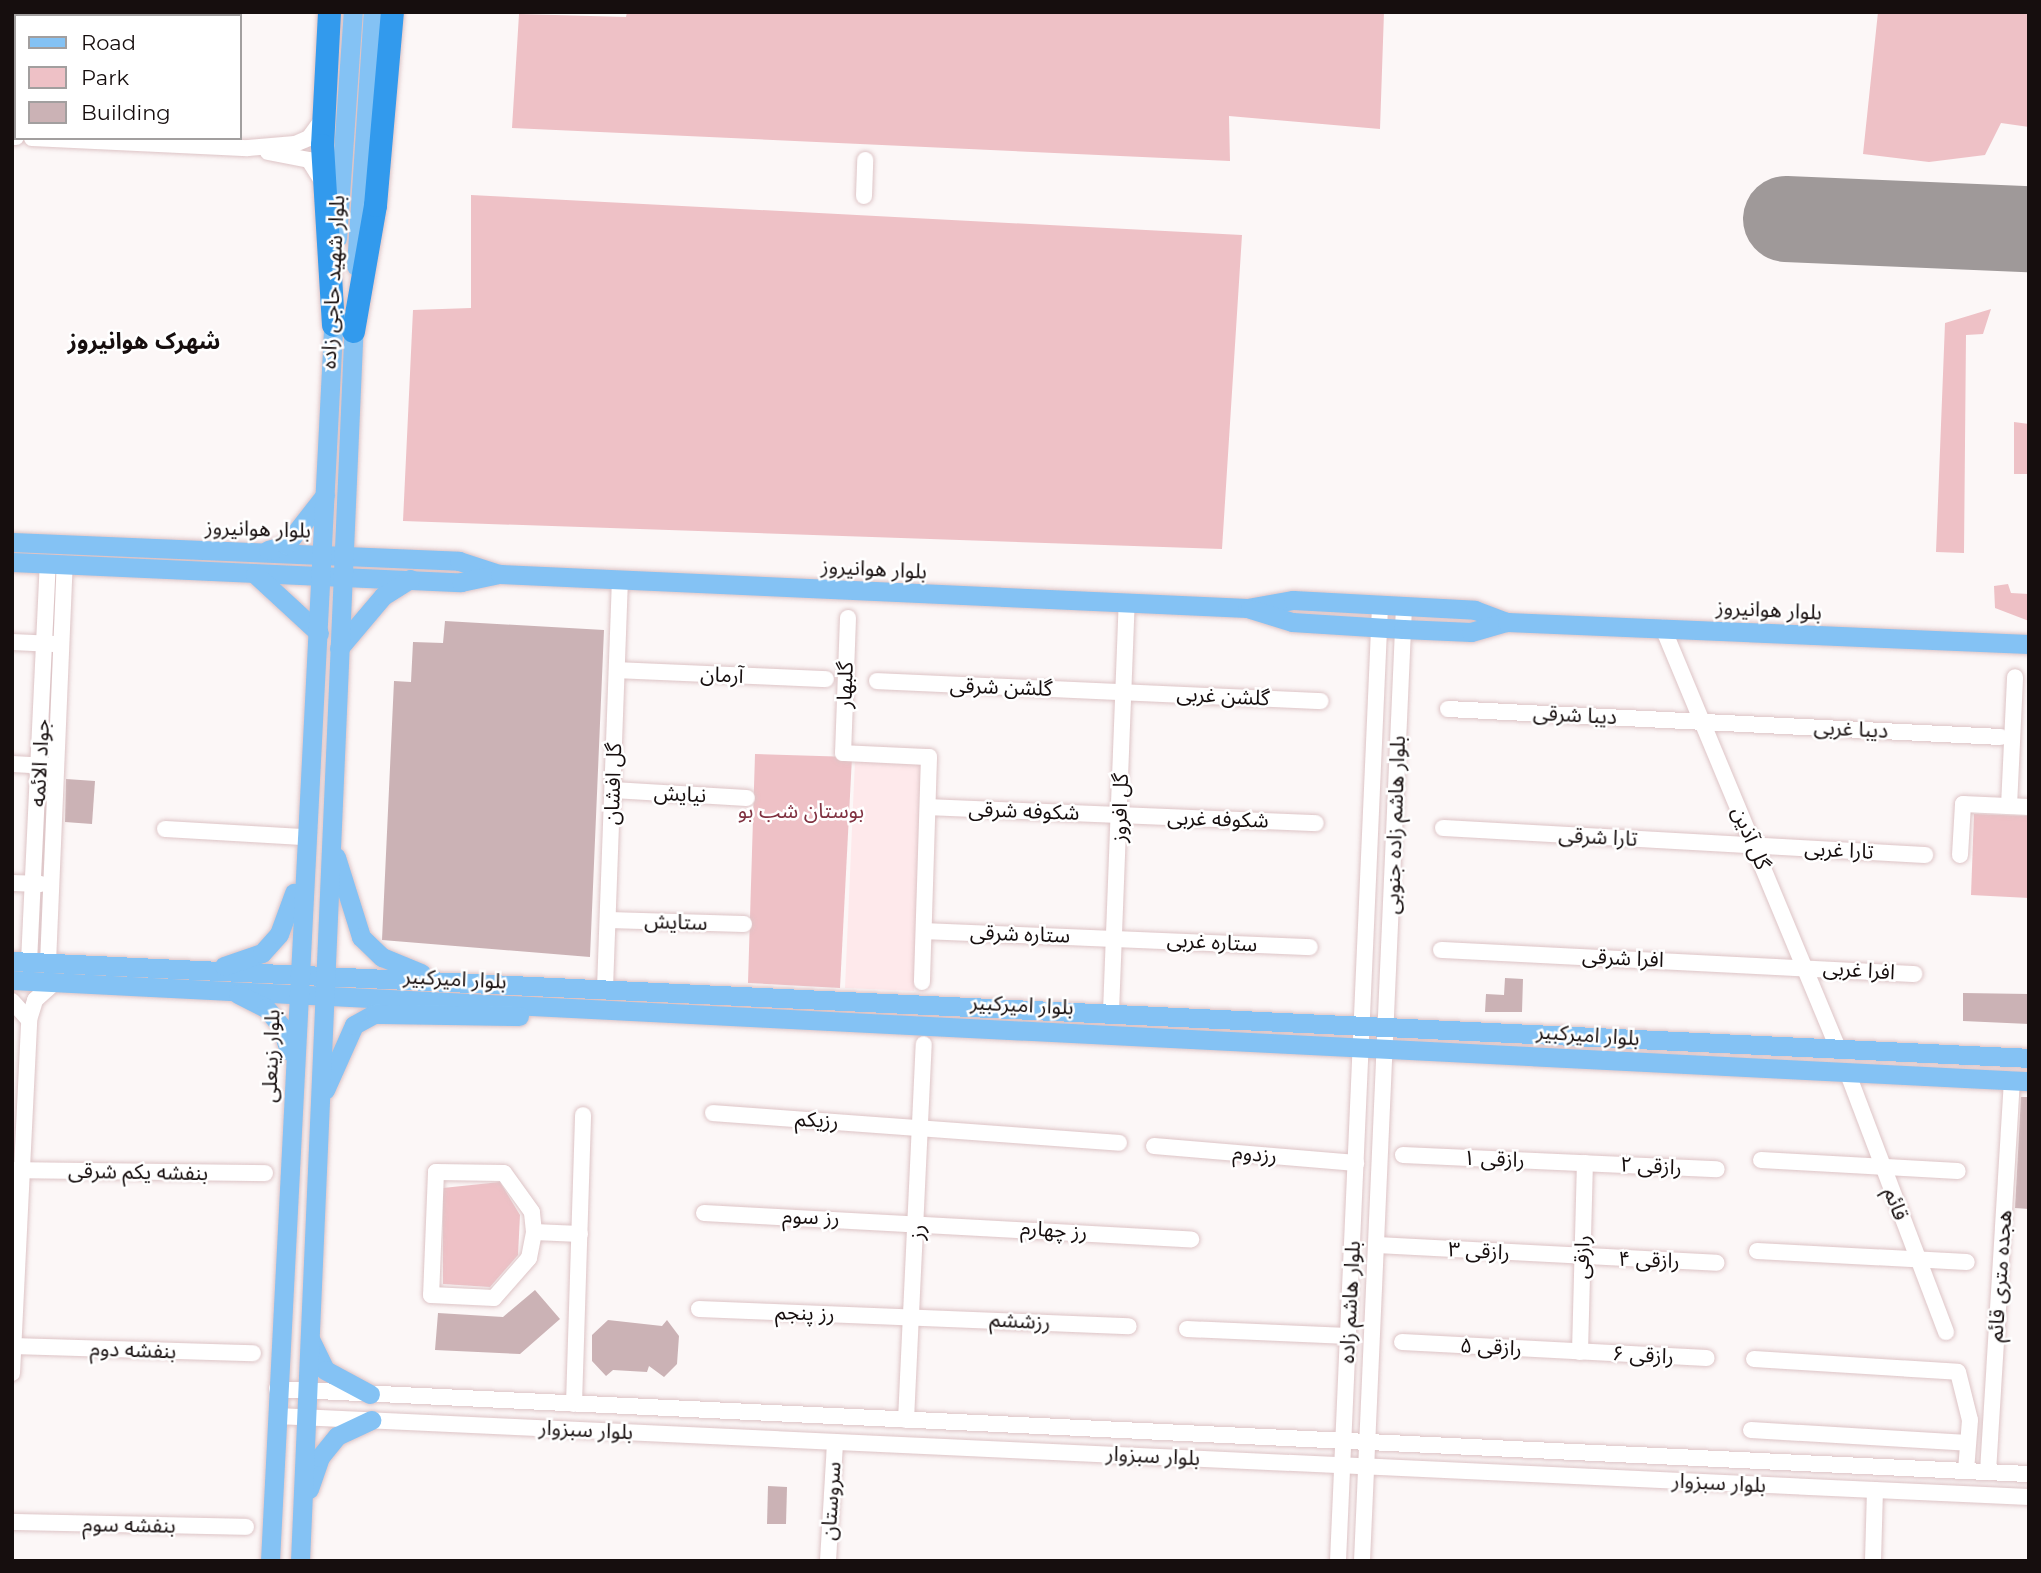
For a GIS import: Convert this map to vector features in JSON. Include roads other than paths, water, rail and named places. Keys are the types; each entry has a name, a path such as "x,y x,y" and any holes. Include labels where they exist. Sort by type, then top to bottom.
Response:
{"highway":[{"path":"330,12 324,114 325,195 343,328"},
{"path":"343,328 374,205 392,12"}],"main road":[{"name":"بلوار شهید حاجی زاده","path":"344,555 343,328 338,161 353,12"},
{"name":"بلوار شهید حاجی زاده","path":"321,564 373,12"},
{"path":"261,552 286,545 326,495"},
{"name":"بلوار هوانیروز","path":"12,542 261,552 321,564 342,575 461,582 500,574 1247,608 1293,600 1475,610 1507,622"},
{"path":"300,1561 344,555"},
{"name":"بلوار هوانیروز","path":"12,562 255,574 321,564 344,555 459,561 500,574"},
{"name":"بلوار زینعلی","path":"270,1561 304,830 319,633 321,564"},
{"path":"255,574 319,633"},
{"path":"339,648 383,596 410,579"},
{"name":"بلوار هوانیروز","path":"1247,608 1292,622 1380,628 1471,632 1507,622 2029,644"},
{"path":"213,979 261,953 279,934 293,900 304,830"},
{"path":"331,834 361,937 410,971 477,982"},
{"name":"بلوار امیرکبیر","path":"30,962 213,979 296,994 324,985 477,982 1387,1024 2029,1058"},
{"name":"بلوار امیرکبیر","path":"12,980 55,982 213,979 297,974 324,985 603,1010 1387,1045 1848,1074 2020,1080"},
{"path":"213,979 245,996 281,1026 293,1103"},
{"path":"318,1108 347,1037 374,1014 491,1018 603,1010"},
{"path":"308,1335 324,1370 370,1394"},
{"path":"302,1506 320,1457 337,1436 371,1420"}],"street":[{"path":"248,148 309,138 324,114"},
{"path":"75,140 248,148 309,160 317,166 325,195"},
{"path":"864,196 865,160"},
{"name":"جواد الائمه","path":"30,962 51,884 48,766 57,564"},
{"name":"گل افشان","path":"605,988 620,579"},
{"name":"گل افروز","path":"1111,1012 1127,603"},
{"name":"بلوار هاشم زاده جنوبی","path":"1362,1044 1380,605"},
{"name":"بلوار هاشم زاده جنوبی","path":"1387,1045 1404,606"},
{"name":"گلبهار","path":"848,618 843,752 929,757 928,807"},
{"name":"گل آذین","path":"1663,628 1838,1048"},
{"path":"12,642 53,644"},
{"name":"آرمان","path":"617,670 826,679"},
{"path":"2009,806 2015,677"},
{"name":"گلشن شرقی","path":"877,681 1125,692"},
{"name":"گلشن غربی","path":"1125,692 1321,701"},
{"name":"دیبا شرقی","path":"1448,709 1702,721"},
{"name":"دیبا غربی","path":"1702,721 2014,738"},
{"path":"12,764 48,766"},
{"name":"جواد الائمه","path":"30,962 33,884 48,766"},
{"name":"نیایش","path":"613,790 747,798"},
{"path":"1961,855 1963,804 2029,807"},
{"path":"922,982 928,807"},
{"name":"شکوفه شرقی","path":"928,807 1119,815"},
{"name":"شکوفه غربی","path":"1119,815 1316,822"},
{"path":"164,828 304,830"},
{"name":"تارا شرقی","path":"1443,828 1754,845"},
{"name":"تارا غربی","path":"1754,845 1925,855"},
{"path":"12,883 51,884"},
{"name":"ستایش","path":"608,920 744,924"},
{"name":"ستاره شرقی","path":"925,931 1114,937"},
{"name":"ستاره غربی","path":"1114,937 1310,947"},
{"name":"افرا شرقی","path":"1441,950 1804,967"},
{"name":"افرا غربی","path":"1804,967 1914,974"},
{"path":"12,1373 17,1170 29,1020 35,1000 55,982"},
{"path":"12,1001 29,1020"},
{"name":"رز","path":"906,1420 918,1221 924,1044"},
{"name":"بلوار هاشم زاده","path":"1338,1561 1362,1044"},
{"name":"بلوار هاشم زاده","path":"1362,1561 1387,1045"},
{"name":"قائم","path":"1848,1074 1945,1332"},
{"name":"هجده متری قائم","path":"1987,1472 2020,1080"},
{"name":"رزیکم","path":"713,1113 921,1126"},
{"path":"574,1404 583,1115"},
{"path":"921,1126 1119,1143"},
{"name":"رزدوم","path":"1154,1146 1356,1163"},
{"name":"رازقی ۱","path":"1403,1155 1585,1163"},
{"path":"1761,1160 1958,1171"},
{"name":"رازقی ۲","path":"1585,1163 1717,1169"},
{"name":"رازقی","path":"1580,1352 1585,1163"},
{"name":"بنفشه یکم شرقی","path":"17,1170 265,1173"},
{"path":"436,1172 504,1173 532,1212 534,1232 529,1258 494,1298 431,1295 436,1172"},
{"name":"رز سوم","path":"704,1213 918,1221"},
{"name":"رز چهارم","path":"918,1221 1191,1239"},
{"path":"534,1232 580,1234"},
{"name":"رازقی ۳","path":"1377,1245 1582,1257"},
{"path":"1757,1251 1967,1262"},
{"name":"رازقی ۴","path":"1582,1257 1717,1263"},
{"name":"رز پنجم","path":"699,1309 911,1316"},
{"name":"رزششم","path":"911,1316 1129,1326"},
{"path":"1188,1329 1348,1336"},
{"name":"رازقی ۵","path":"1402,1342 1580,1352"},
{"name":"بنفشه دوم","path":"13,1346 253,1353"},
{"name":"رازقی ۶","path":"1580,1352 1707,1358"},
{"path":"1754,1359 1958,1371 1970,1420 1966,1471"},
{"name":"بلوار سبزوار","path":"278,1390 2029,1474"},
{"name":"بلوار سبزوار","path":"276,1416 2029,1497"},
{"path":"1751,1430 1968,1443"},
{"name":"سروستان","path":"828,1561 835,1442"},
{"path":"1873,1561 1875,1490"},
{"name":"بنفشه سوم","path":"12,1522 247,1527"}],"district":[{"name":"شهرک هوانیروز","path":"144,341"}],"park label":[{"name":"بوستان شب بو","path":"801,811"}]}
